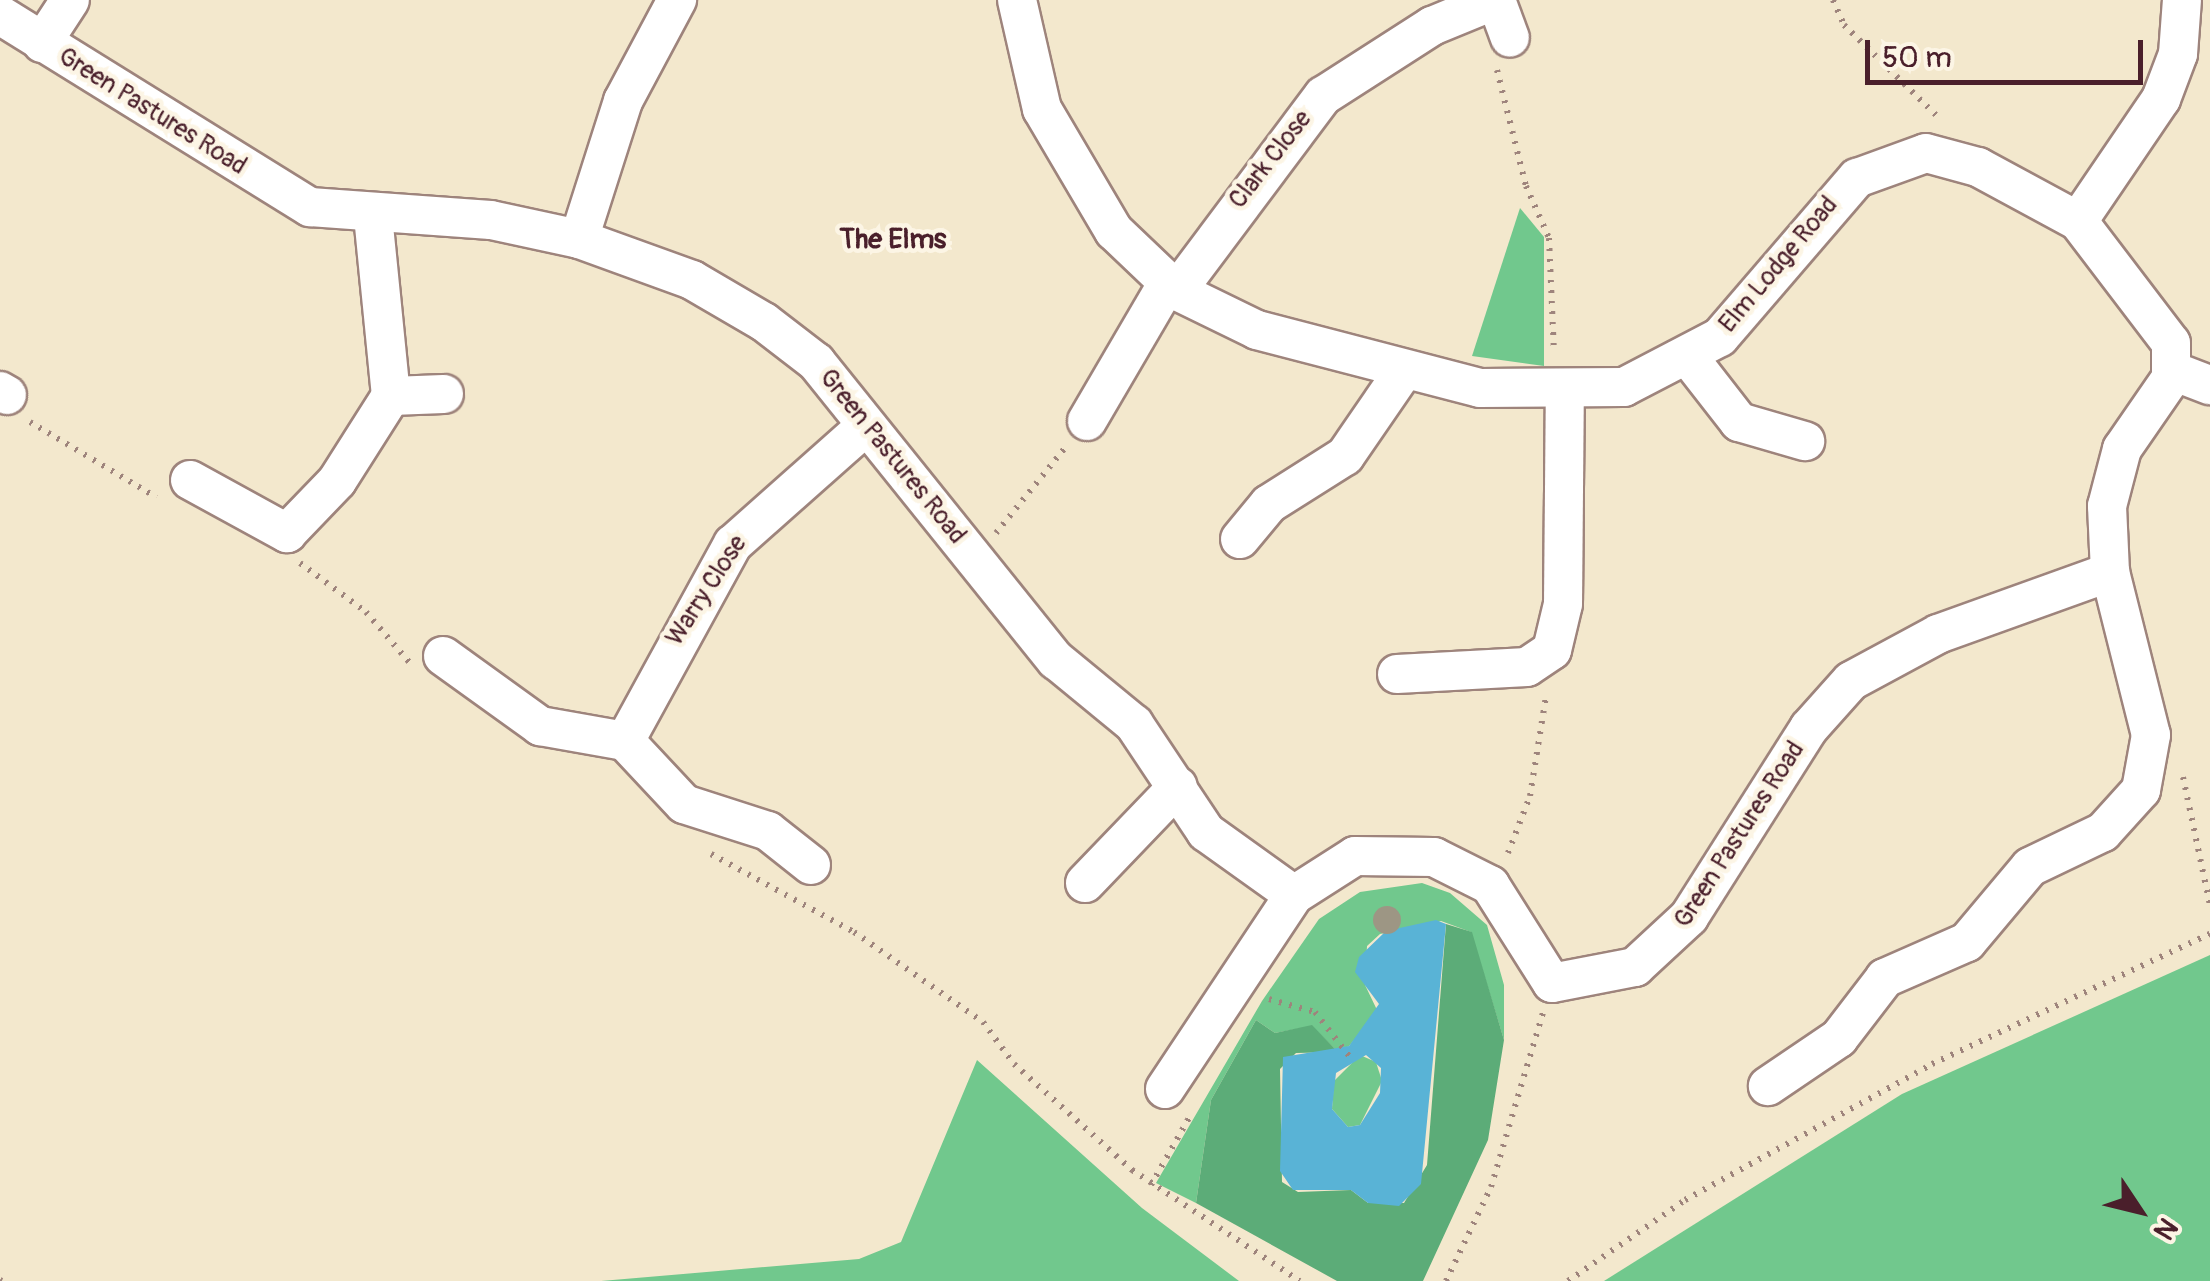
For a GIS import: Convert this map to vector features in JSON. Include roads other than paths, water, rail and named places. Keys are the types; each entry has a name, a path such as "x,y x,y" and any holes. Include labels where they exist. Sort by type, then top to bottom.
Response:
{"street":[{"name":"Green Pastures Road","path":"42,43 70,0"},
{"path":"579,238 624,101 678,0"},
{"name":"Elm Lodge Road","path":"1017,0 1051,128 1114,231 1172,288 1240,324 1404,370 1560,393 1624,387 1690,358 1734,323 1820,211 1873,167 1926,153 1978,167 2078,221"},
{"name":"Clark Close","path":"1172,288 1323,96 1420,32 1495,0 1510,38"},
{"path":"1768,1086 1838,1038 1901,967 1981,931 2030,866 2119,821 2152,754 2110,572 2111,476 2173,372 2172,343 2078,221 2166,88 2182,0"},
{"name":"Green Pastures Road","path":"0,15 296,201 373,215 492,220 579,238 692,280 764,322 816,362 1056,660 1134,724 1206,832 1294,894 1336,862 1383,851 1434,857 1490,884 1552,983 1619,974 1666,944 1809,728 1851,682 1938,634 2110,572"},
{"path":"193,496 274,531 298,530 391,396 373,215"},
{"path":"1087,421 1172,288"},
{"path":"1690,358 1739,422 1806,441"},
{"path":"1240,539 1268,504 1344,456 1404,370"},
{"path":"2173,372 2210,385"},
{"path":"1397,674 1526,667 1552,650 1563,604 1560,393"},
{"path":"391,396 444,394"},
{"name":"Warry Close","path":"625,741 733,544 866,426"},
{"path":"443,656 526,720 561,732 625,741 656,780 698,811 768,831 811,865"},
{"path":"1085,883 1178,786"},
{"path":"1165,1089 1244,992 1294,894"}],"water":[{"path":"1436,920 1446,924 1421,1184 1399,1206 1368,1203 1351,1190 1293,1190 1280,1171 1283,1057 1349,1046 1379,1004 1355,972 1359,957 1386,931","holes":["1366,1055 1381,1068 1380,1093 1360,1125 1348,1127 1332,1109 1336,1073"]}],"district":[{"name":"The Elms","path":"893,240"}]}
